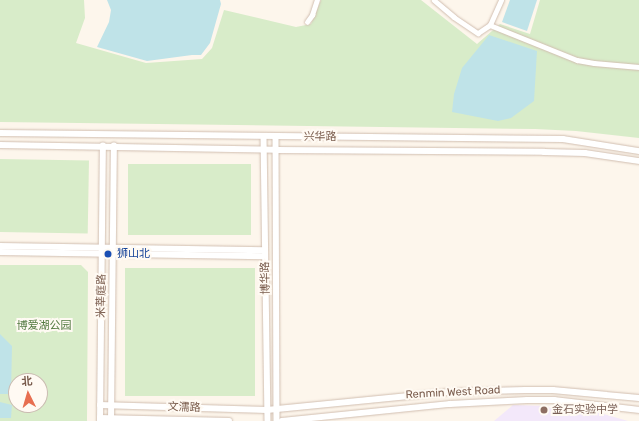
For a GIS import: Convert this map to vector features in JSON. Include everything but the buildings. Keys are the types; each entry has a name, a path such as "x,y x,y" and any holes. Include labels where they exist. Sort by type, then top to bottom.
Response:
{"street":[{"path":"306,22 312,15 317,0"},
{"path":"434,0 454,17 478,33 490,25 501,0"},
{"path":"490,25 577,60 594,64 639,67"},
{"name":"兴华路","path":"0,133 563,139 639,151"},
{"name":"博华路","path":"264,136 268,421"},
{"name":"博华路","path":"276,136 277,421"},
{"name":"兴华路","path":"0,145 264,150 551,152 584,153 639,161"},
{"name":"米莘庭路","path":"100,420 103,146"},
{"name":"米莘庭路","path":"111,420 114,146"},
{"path":"0,246 102,250"},
{"path":"0,252 113,250 265,253"},
{"name":"Renmin West Road","path":"268,410 448,392 553,390 639,398"},
{"path":"282,421 450,404 527,400 554,400 639,410"},
{"name":"文濡路","path":"100,405 268,410"},
{"name":"文濡路","path":"100,420 229,421"}],"shaded area":[{"name":"金石实验中学","path":"513,405 549,406 600,413 628,421 494,421"}],"green space":[{"path":"0,0 84,0 85,18 76,43 146,63 202,59 212,48 224,10 296,27 311,24 321,0 421,0 477,44 500,24 530,34 540,0 639,0 639,138 576,131 535,129 0,122"},
{"path":"0,159 89,161 88,234 0,232"},
{"path":"128,164 251,164 251,235 128,235"},
{"name":"博爱湖公园","path":"0,265 81,265 88,272 87,421 0,421"},
{"path":"125,268 255,268 255,396 125,396"}],"water":[{"path":"107,0 220,0 221,4 210,43 201,55 147,61 97,47 109,22 111,10"},
{"path":"510,0 537,0 527,31 502,22"},
{"path":"489,35 537,51 534,101 511,118 498,121 452,112 454,94 462,68"},
{"path":"0,334 12,346 11,373 8,373 8,394 0,394"},
{"path":"0,402 8,404 8,413 11,413 11,418 0,418"}],"place":[{"name":"狮山北","path":"108,254"},
{"name":"金石实验中学","path":"544,410"}]}
